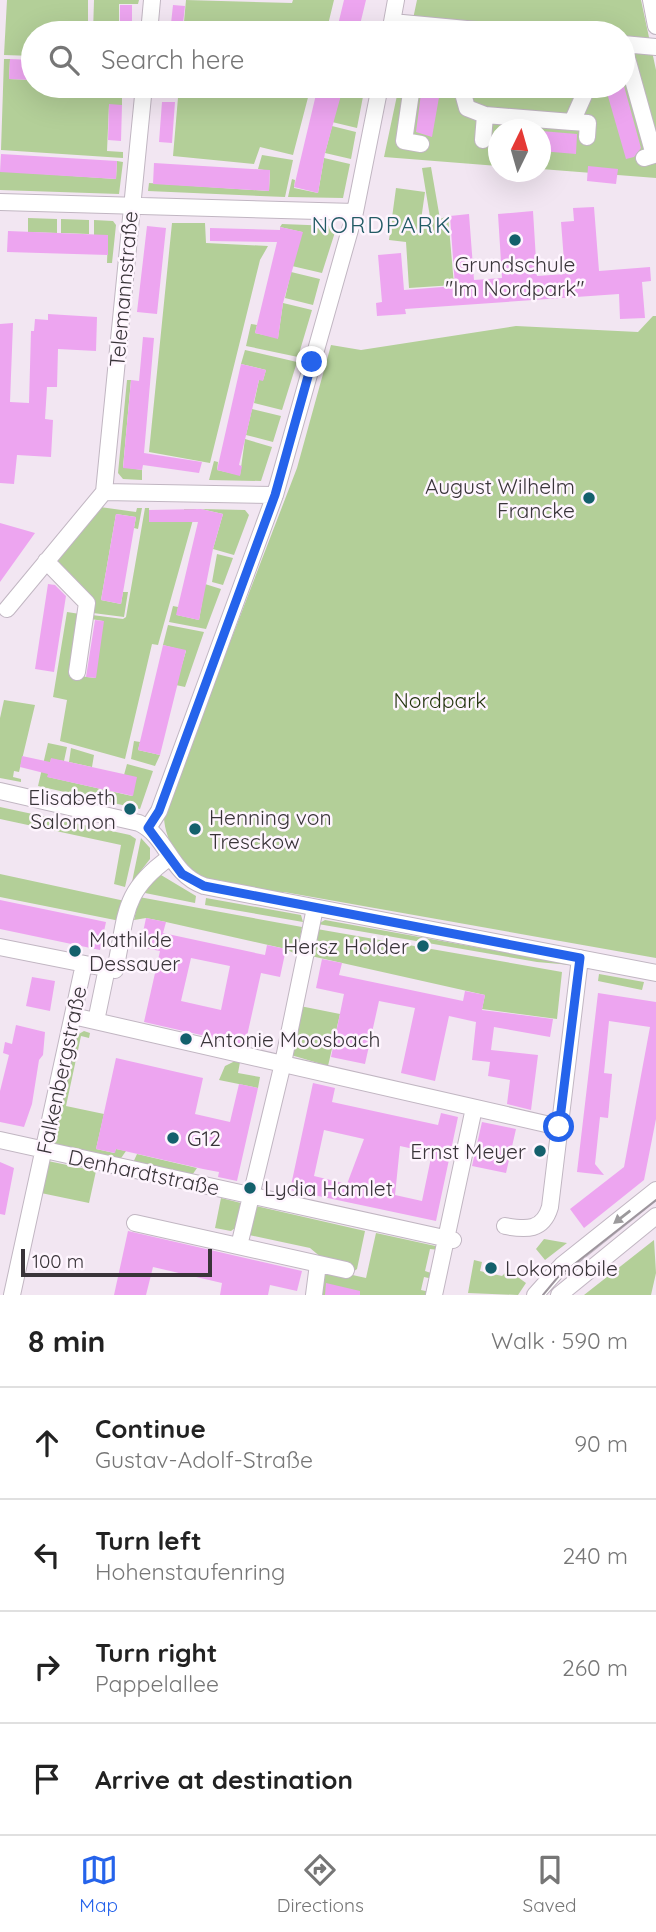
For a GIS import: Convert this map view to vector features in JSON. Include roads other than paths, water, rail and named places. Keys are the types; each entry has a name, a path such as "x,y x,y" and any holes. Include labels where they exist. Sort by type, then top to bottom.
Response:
{"street":[{"path":"150,21 152,0"},
{"path":"392,21 396,0"},
{"path":"650,0 656,26"},
{"path":"635,45 656,47"},
{"path":"635,87 654,155 644,158"},
{"name":"Telemannstraße","path":"104,492 143,98"},
{"path":"148,828 159,811 275,495 355,212 378,98"},
{"path":"410,98 404,141 421,144"},
{"path":"464,98 467,108 485,115 588,123 587,137"},
{"path":"572,122 583,98"},
{"path":"483,140 485,115"},
{"path":"0,202 355,212"},
{"path":"6,609 104,492 275,495"},
{"path":"46,561 87,603 78,672"},
{"path":"0,790 93,810 148,828 188,879 204,886 656,973"},
{"name":"Falkenbergstraße","path":"9,1283 43,1150 84,964 115,970 131,893 142,879 169,858"},
{"path":"239,1246 283,1063 315,908"},
{"path":"0,947 84,964"},
{"path":"505,1226 527,1230 536,1228 547,1216 552,1200 580,958"},
{"path":"96,1021 107,968"},
{"path":"73,1016 474,1108 523,1125 559,1127"},
{"path":"434,1295 450,1240 474,1108"},
{"name":"Denhardtstraße","path":"0,1140 450,1240"},
{"path":"538,1291 579,1250 656,1190"},
{"path":"559,1295 656,1216"},
{"path":"135,1223 346,1270"},
{"path":"314,1295 318,1264"}],"tram line":[{"path":"543,1295 558,1277 656,1200"}],"place":[{"name":"Grundschule \"Im Nordpark\"","path":"515,240"},
{"name":"August Wilhelm Francke","path":"589,498"},
{"name":"Elisabeth Salomon","path":"130,809"},
{"name":"Henning von Tresckow","path":"195,829"},
{"name":"Hersz Holder","path":"423,946"},
{"name":"Mathilde Dessauer","path":"75,951"},
{"name":"Antonie Moosbach","path":"186,1039"},
{"name":"G12","path":"173,1138"},
{"name":"Ernst Meyer","path":"540,1151"},
{"name":"Lydia Hamlet","path":"250,1188"},
{"name":"Lokomobile","path":"491,1268"}],"district":[{"name":"NORDPARK","path":"382,224"}],"park label":[{"name":"Nordpark","path":"440,700"}]}
